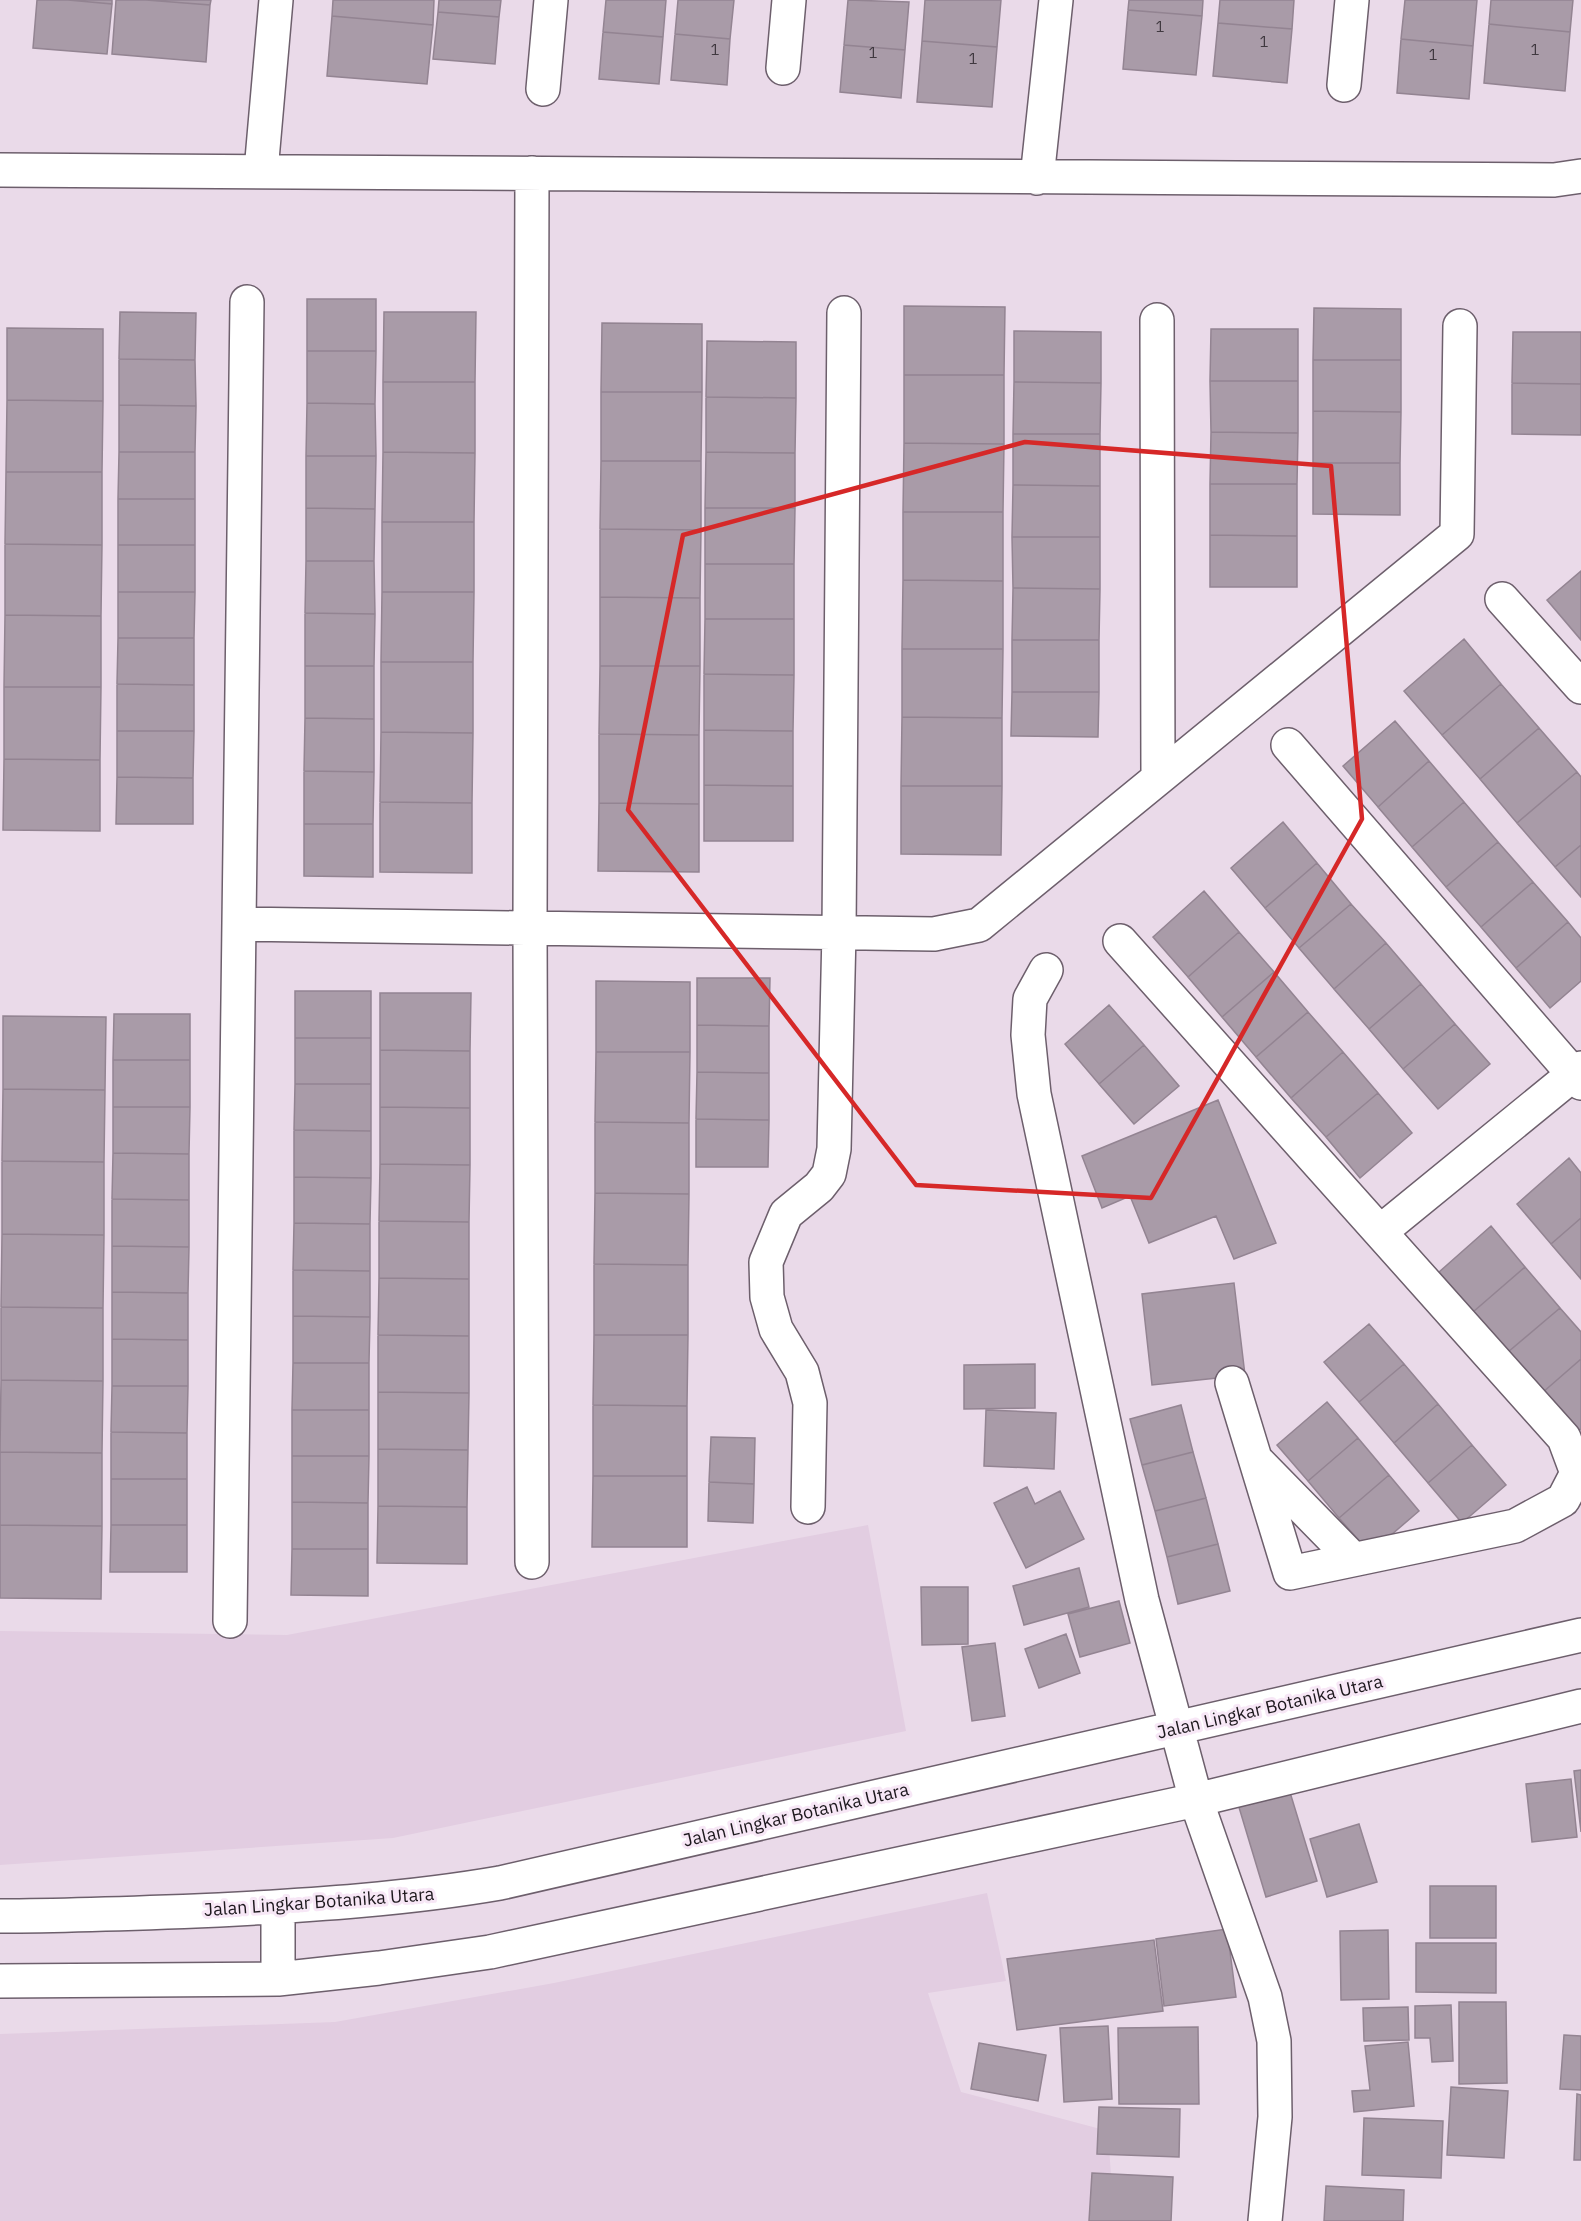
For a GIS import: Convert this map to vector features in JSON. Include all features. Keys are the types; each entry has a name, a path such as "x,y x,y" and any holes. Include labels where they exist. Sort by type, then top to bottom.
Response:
{"street":[{"path":"261,171 276,0"},
{"path":"543,89 551,0"},
{"path":"783,68 789,0"},
{"path":"1037,178 1056,0"},
{"path":"1344,85 1352,0"},
{"path":"0,170 1554,180 1581,176"},
{"path":"532,173 530,928 532,1562"},
{"path":"230,1620 247,302"},
{"path":"808,1507 810,1403 802,1372 776,1329 767,1297 766,1262 786,1214 819,1187 829,1174 834,1149 839,932 844,313"},
{"path":"1157,320 1158,778"},
{"path":"239,924 934,934 979,925 1457,534 1460,326"},
{"path":"1502,599 1581,687"},
{"path":"1287,745 1578,1075 1380,1232"},
{"path":"1120,941 1564,1438 1577,1473 1563,1500 1515,1526 1290,1573 1232,1383"},
{"path":"1046,970 1030,999 1028,1035 1034,1094 1142,1600 1196,1800 1265,1997 1274,2041 1275,2117 1265,2221"},
{"path":"1255,1460 1353,1559"},
{"name":"Jalan Lingkar Botanika Utara","path":"0,1916 77,1916 278,1907 437,1894 500,1883 1581,1635"},
{"path":"0,1981 278,1979 379,1968 490,1952 1196,1800 1581,1706"},
{"path":"278,1907 278,1979"}],"highlighted area":[{"path":"1025,442 1331,466 1362,819 1151,1198 916,1185 628,810 683,535"}],"shaded area":[{"path":"868,1525 906,1731 393,1838 0,1865 0,1631 287,1635"},
{"path":"987,1893 1006,1981 928,1993 961,2092 1108,2131 1114,2221 0,2221 0,2034 335,2022 554,1983"}],"building":[{"path":"37,0 112,4 107,54 33,48"},
{"path":"68,0 112,0 112,4"},
{"path":"116,0 210,5 206,62 112,54"},
{"path":"146,0 211,0 210,5"},
{"path":"333,0 434,0 433,25 332,16"},
{"path":"439,0 501,0 499,17 438,12"},
{"path":"606,0 666,0 663,37 603,32"},
{"path":"678,0 734,0 730,39 675,34"},
{"path":"848,0 909,2 905,50 844,45"},
{"path":"925,0 1001,0 997,47 922,41"},
{"path":"1129,0 1203,0 1202,16 1128,10"},
{"path":"1220,0 1294,0 1292,29 1218,23"},
{"path":"1405,0 1477,0 1473,46 1401,39"},
{"path":"1491,0 1573,0 1570,32 1489,24"},
{"path":"1128,10 1202,16 1196,75 1123,69"},
{"path":"438,12 499,17 495,64 433,59"},
{"path":"332,16 433,25 427,84 327,76"},
{"path":"1218,23 1292,29 1287,83 1213,76"},
{"path":"1489,24 1570,32 1565,91 1484,83"},
{"path":"603,32 663,37 659,84 599,79"},
{"path":"675,34 730,39 727,85 671,80"},
{"path":"1401,39 1473,46 1469,99 1397,93"},
{"path":"922,41 997,47 992,107 917,102"},
{"path":"844,45 905,50 901,98 840,92"},
{"path":"307,299 376,299 376,351 307,351"},
{"path":"904,306 1005,307 1004,375 904,375"},
{"path":"1314,308 1401,309 1401,360 1313,360"},
{"path":"120,312 196,313 195,360 119,359"},
{"path":"384,312 476,312 475,382 383,382"},
{"path":"602,323 702,324 702,392 601,392"},
{"path":"7,328 103,329 103,401 7,400"},
{"path":"1211,329 1298,329 1298,381 1210,381"},
{"path":"1014,331 1101,332 1101,383 1014,382"},
{"path":"1513,332 1581,332 1581,384 1512,383"},
{"path":"707,341 796,342 796,398 706,397"},
{"path":"307,351 376,351 375,404 307,403"},
{"path":"119,359 195,360 196,406 119,405"},
{"path":"1313,360 1401,360 1401,412 1313,411"},
{"path":"904,375 1004,375 1004,444 904,443"},
{"path":"1210,381 1298,381 1298,433 1211,432"},
{"path":"383,382 475,382 475,453 383,452"},
{"path":"1014,382 1101,383 1100,434 1013,434"},
{"path":"1512,383 1581,384 1581,435 1512,434"},
{"path":"601,392 702,392 701,461 601,461"},
{"path":"706,397 796,398 795,453 706,452"},
{"path":"7,400 103,401 102,472 6,472"},
{"path":"307,403 375,404 376,456 306,456"},
{"path":"119,405 196,406 195,452 119,452"},
{"path":"1313,411 1401,412 1400,463 1313,463"},
{"path":"1211,432 1298,433 1297,484 1210,484"},
{"path":"1013,434 1100,434 1100,486 1013,485"},
{"path":"904,443 1004,444 1003,512 903,512"},
{"path":"119,452 195,452 195,499 118,499"},
{"path":"383,452 475,453 474,522 382,522"},
{"path":"706,452 795,453 795,508 705,508"},
{"path":"306,456 376,456 375,509 306,508"},
{"path":"601,461 701,461 701,530 600,529"},
{"path":"1313,463 1400,463 1400,515 1313,514"},
{"path":"6,472 102,472 102,545 5,544"},
{"path":"1210,484 1297,484 1297,536 1210,535"},
{"path":"1013,485 1100,486 1100,537 1012,537"},
{"path":"118,499 195,499 195,545 118,545"},
{"path":"306,508 375,509 374,561 306,561"},
{"path":"705,508 795,508 794,564 705,564"},
{"path":"903,512 1003,512 1003,581 903,580"},
{"path":"382,522 474,522 474,592 382,592"},
{"path":"600,529 701,530 700,598 600,597"},
{"path":"1210,535 1297,536 1297,587 1210,587"},
{"path":"1012,537 1100,537 1100,589 1013,588"},
{"path":"5,544 102,545 101,616 5,615"},
{"path":"118,545 195,545 195,592 118,592"},
{"path":"306,561 374,561 375,614 305,613"},
{"path":"705,564 794,564 794,619 705,619"},
{"path":"1581,571 1581,640 1547,600"},
{"path":"903,580 1003,581 1003,649 902,649"},
{"path":"1013,588 1100,589 1099,640 1012,640"},
{"path":"118,592 195,592 194,638 118,638"},
{"path":"382,592 474,592 473,662 381,662"},
{"path":"600,597 700,598 700,666 600,666"},
{"path":"305,613 375,614 374,666 305,666"},
{"path":"5,615 101,616 101,687 4,687"},
{"path":"705,619 794,619 794,675 704,674"},
{"path":"118,638 194,638 194,685 117,684"},
{"path":"1464,639 1501,684 1442,735 1404,691"},
{"path":"1012,640 1099,640 1099,692 1012,692"},
{"path":"902,649 1003,649 1002,718 902,717"},
{"path":"381,662 473,662 473,733 381,732"},
{"path":"305,666 374,666 374,719 305,718"},
{"path":"600,666 700,666 699,735 599,734"},
{"path":"704,674 794,675 793,731 704,730"},
{"path":"117,684 194,685 194,731 117,731"},
{"path":"1501,684 1539,728 1480,779 1442,735"},
{"path":"4,687 101,687 100,760 4,759"},
{"path":"1012,692 1099,692 1098,737 1011,736"},
{"path":"902,717 1002,718 1002,786 901,786"},
{"path":"305,718 374,719 374,772 304,771"},
{"path":"1395,721 1429,761 1378,807 1343,766"},
{"path":"1539,728 1577,772 1517,823 1480,779"},
{"path":"704,730 793,731 793,786 704,785"},
{"path":"117,731 194,731 193,778 117,777"},
{"path":"381,732 473,733 472,803 380,802"},
{"path":"599,734 699,735 699,804 599,803"},
{"path":"4,759 100,760 100,831 3,830"},
{"path":"1429,761 1464,802 1412,847 1378,807"},
{"path":"304,771 374,772 373,824 304,824"},
{"path":"1577,772 1581,777 1581,845 1555,867 1517,823"},
{"path":"117,777 193,778 193,824 116,824"},
{"path":"704,785 793,786 793,841 704,841"},
{"path":"901,786 1002,786 1001,855 901,854"},
{"path":"380,802 472,803 472,873 380,872"},
{"path":"1464,802 1498,842 1446,887 1412,847"},
{"path":"599,803 699,804 699,872 598,871"},
{"path":"1283,822 1317,863 1265,908 1231,868"},
{"path":"304,824 373,824 373,877 304,876"},
{"path":"1498,842 1533,882 1481,927 1446,887"},
{"path":"1581,845 1581,897 1555,867"},
{"path":"1317,863 1351,904 1299,948 1265,908"},
{"path":"1533,882 1568,922 1516,968 1481,927"},
{"path":"1204,891 1239,932 1188,977 1153,937"},
{"path":"1351,904 1386,943 1334,989 1299,948"},
{"path":"1568,922 1581,938 1581,981 1550,1008 1516,968"},
{"path":"1239,932 1274,972 1222,1017 1188,977"},
{"path":"1386,943 1421,984 1369,1029 1334,989"},
{"path":"1274,972 1308,1012 1256,1057 1222,1017"},
{"path":"697,978 770,978 769,1026 697,1025"},
{"path":"596,981 690,982 690,1052 596,1052"},
{"path":"1421,984 1455,1024 1403,1069 1369,1029"},
{"path":"295,991 371,991 371,1038 295,1038"},
{"path":"380,993 471,993 470,1051 380,1050"},
{"path":"1109,1005 1144,1045 1099,1084 1065,1044"},
{"path":"1308,1012 1343,1052 1291,1098 1256,1057"},
{"path":"114,1014 190,1014 190,1060 113,1060"},
{"path":"3,1016 106,1017 105,1090 3,1089"},
{"path":"1455,1024 1490,1064 1438,1109 1403,1069"},
{"path":"697,1025 769,1026 769,1073 697,1072"},
{"path":"295,1038 371,1038 371,1084 295,1084"},
{"path":"1144,1045 1179,1086 1134,1124 1099,1084"},
{"path":"380,1050 470,1051 470,1108 380,1107"},
{"path":"596,1052 690,1052 689,1123 595,1122"},
{"path":"1343,1052 1378,1093 1326,1137 1291,1098"},
{"path":"113,1060 190,1060 190,1107 113,1107"},
{"path":"697,1072 769,1073 769,1120 696,1119"},
{"path":"295,1084 371,1084 371,1131 294,1130"},
{"path":"3,1089 105,1090 104,1162 2,1161"},
{"path":"1378,1093 1412,1133 1360,1178 1326,1137"},
{"path":"1218,1100 1276,1243 1234,1259 1216,1216 1149,1243 1130,1196 1102,1208 1082,1156"},
{"path":"113,1107 190,1107 189,1154 113,1153"},
{"path":"380,1107 470,1108 470,1165 380,1164"},
{"path":"696,1119 769,1120 768,1167 696,1167"},
{"path":"595,1122 689,1123 689,1194 595,1193"},
{"path":"294,1130 371,1131 371,1178 294,1177"},
{"path":"113,1153 189,1154 189,1200 112,1199"},
{"path":"1569,1158 1581,1173 1581,1218 1551,1244 1517,1204"},
{"path":"2,1161 104,1162 104,1235 2,1234"},
{"path":"380,1164 470,1165 469,1222 379,1221"},
{"path":"294,1177 371,1178 370,1224 294,1223"},
{"path":"595,1193 689,1194 688,1265 594,1264"},
{"path":"112,1199 189,1200 189,1247 112,1246"},
{"path":"1581,1218 1581,1279 1551,1244"},
{"path":"379,1221 469,1222 469,1279 379,1278"},
{"path":"294,1223 370,1224 370,1271 293,1270"},
{"path":"1491,1226 1525,1267 1473,1312 1439,1272"},
{"path":"2,1234 104,1235 103,1308 1,1307"},
{"path":"112,1246 189,1247 188,1293 112,1292"},
{"path":"594,1264 688,1265 688,1335 594,1335"},
{"path":"1525,1267 1560,1308 1508,1352 1473,1312"},
{"path":"293,1270 370,1271 370,1317 293,1316"},
{"path":"379,1278 469,1279 469,1336 378,1335"},
{"path":"1234,1283 1245,1375 1152,1385 1142,1294"},
{"path":"112,1292 188,1293 188,1340 112,1339"},
{"path":"1,1307 103,1308 103,1381 1,1380"},
{"path":"1560,1308 1581,1332 1581,1359 1542,1393 1508,1352"},
{"path":"293,1316 370,1317 369,1363 293,1363"},
{"path":"1369,1324 1404,1364 1359,1402 1324,1362"},
{"path":"378,1335 469,1336 469,1393 378,1392"},
{"path":"594,1335 688,1335 687,1406 593,1405"},
{"path":"112,1339 188,1340 188,1386 112,1386"},
{"path":"1581,1359 1581,1429 1577,1433 1542,1393"},
{"path":"293,1363 369,1363 369,1410 292,1410"},
{"path":"1035,1364 1035,1408 964,1409 964,1365"},
{"path":"1404,1364 1438,1404 1394,1443 1359,1402"},
{"path":"1,1380 103,1381 102,1453 0,1452"},
{"path":"112,1386 188,1386 187,1433 111,1432"},
{"path":"378,1392 469,1393 468,1450 378,1449"},
{"path":"1327,1402 1358,1438 1308,1481 1277,1445"},
{"path":"1438,1404 1472,1445 1428,1483 1394,1443"},
{"path":"593,1405 687,1406 687,1476 593,1476"},
{"path":"1181,1405 1193,1452 1142,1465 1130,1419"},
{"path":"292,1410 369,1410 369,1456 292,1456"},
{"path":"986,1410 1056,1413 1054,1469 984,1466"},
{"path":"111,1432 187,1433 187,1479 111,1479"},
{"path":"711,1437 755,1438 754,1484 709,1482"},
{"path":"1358,1438 1389,1475 1339,1518 1308,1481"},
{"path":"1472,1445 1506,1485 1462,1523 1428,1483"},
{"path":"378,1449 468,1450 467,1507 378,1506"},
{"path":"0,1452 102,1453 102,1526 0,1525"},
{"path":"1193,1452 1206,1498 1155,1511 1142,1465"},
{"path":"292,1456 369,1456 368,1503 292,1502"},
{"path":"1389,1475 1419,1511 1370,1553 1339,1518"},
{"path":"593,1476 687,1476 687,1547 592,1547"},
{"path":"111,1479 187,1479 187,1525 111,1525"},
{"path":"709,1482 754,1484 753,1523 708,1521"},
{"path":"1027,1487 1035,1504 1060,1491 1084,1539 1026,1568 994,1503"},
{"path":"1206,1498 1218,1544 1167,1557 1155,1511"},
{"path":"292,1502 368,1503 368,1549 292,1549"},
{"path":"378,1506 467,1507 467,1564 377,1563"},
{"path":"0,1525 102,1526 101,1599 0,1598"},
{"path":"111,1525 187,1525 187,1572 110,1572"},
{"path":"1218,1544 1230,1591 1178,1604 1167,1557"},
{"path":"292,1549 368,1549 368,1596 291,1595"},
{"path":"1079,1568 1089,1607 1024,1625 1013,1586"},
{"path":"921,1587 968,1587 968,1644 922,1645"},
{"path":"1119,1601 1130,1643 1080,1657 1068,1614"},
{"path":"1066,1634 1080,1673 1039,1688 1025,1649"},
{"path":"995,1643 1005,1716 972,1721 962,1647"},
{"path":"1581,1770 1581,1832 1574,1771"},
{"path":"1571,1779 1577,1837 1532,1842 1526,1784"},
{"path":"1289,1789 1317,1881 1266,1897 1238,1804"},
{"path":"1359,1824 1377,1882 1327,1897 1310,1839"},
{"path":"1430,1886 1496,1886 1496,1938 1430,1938"},
{"path":"1227,1929 1236,1997 1164,2006 1156,1939"},
{"path":"1388,1930 1389,1999 1341,2000 1340,1931"},
{"path":"1154,1940 1163,2011 1017,2030 1007,1959"},
{"path":"1416,1943 1496,1943 1496,1993 1416,1992"},
{"path":"1459,2002 1506,2002 1507,2083 1459,2084"},
{"path":"1451,2005 1453,2061 1432,2062 1430,2038 1415,2038 1415,2006"},
{"path":"1408,2007 1409,2040 1364,2041 1363,2008"},
{"path":"1108,2026 1112,2099 1064,2102 1060,2028"},
{"path":"1198,2027 1199,2104 1119,2104 1118,2028"},
{"path":"1564,2035 1581,2036 1581,2090 1560,2089"},
{"path":"1408,2042 1414,2106 1354,2112 1352,2091 1370,2090 1365,2046"},
{"path":"979,2043 1046,2055 1038,2101 971,2089"},
{"path":"1451,2087 1508,2091 1504,2158 1447,2155"},
{"path":"1577,2094 1581,2095 1581,2160 1574,2160"},
{"path":"1099,2107 1180,2109 1179,2157 1097,2154"},
{"path":"1364,2118 1443,2121 1441,2178 1362,2175"},
{"path":"1092,2173 1173,2177 1171,2221 1089,2221"},
{"path":"1326,2186 1404,2190 1403,2221 1324,2221"}]}
